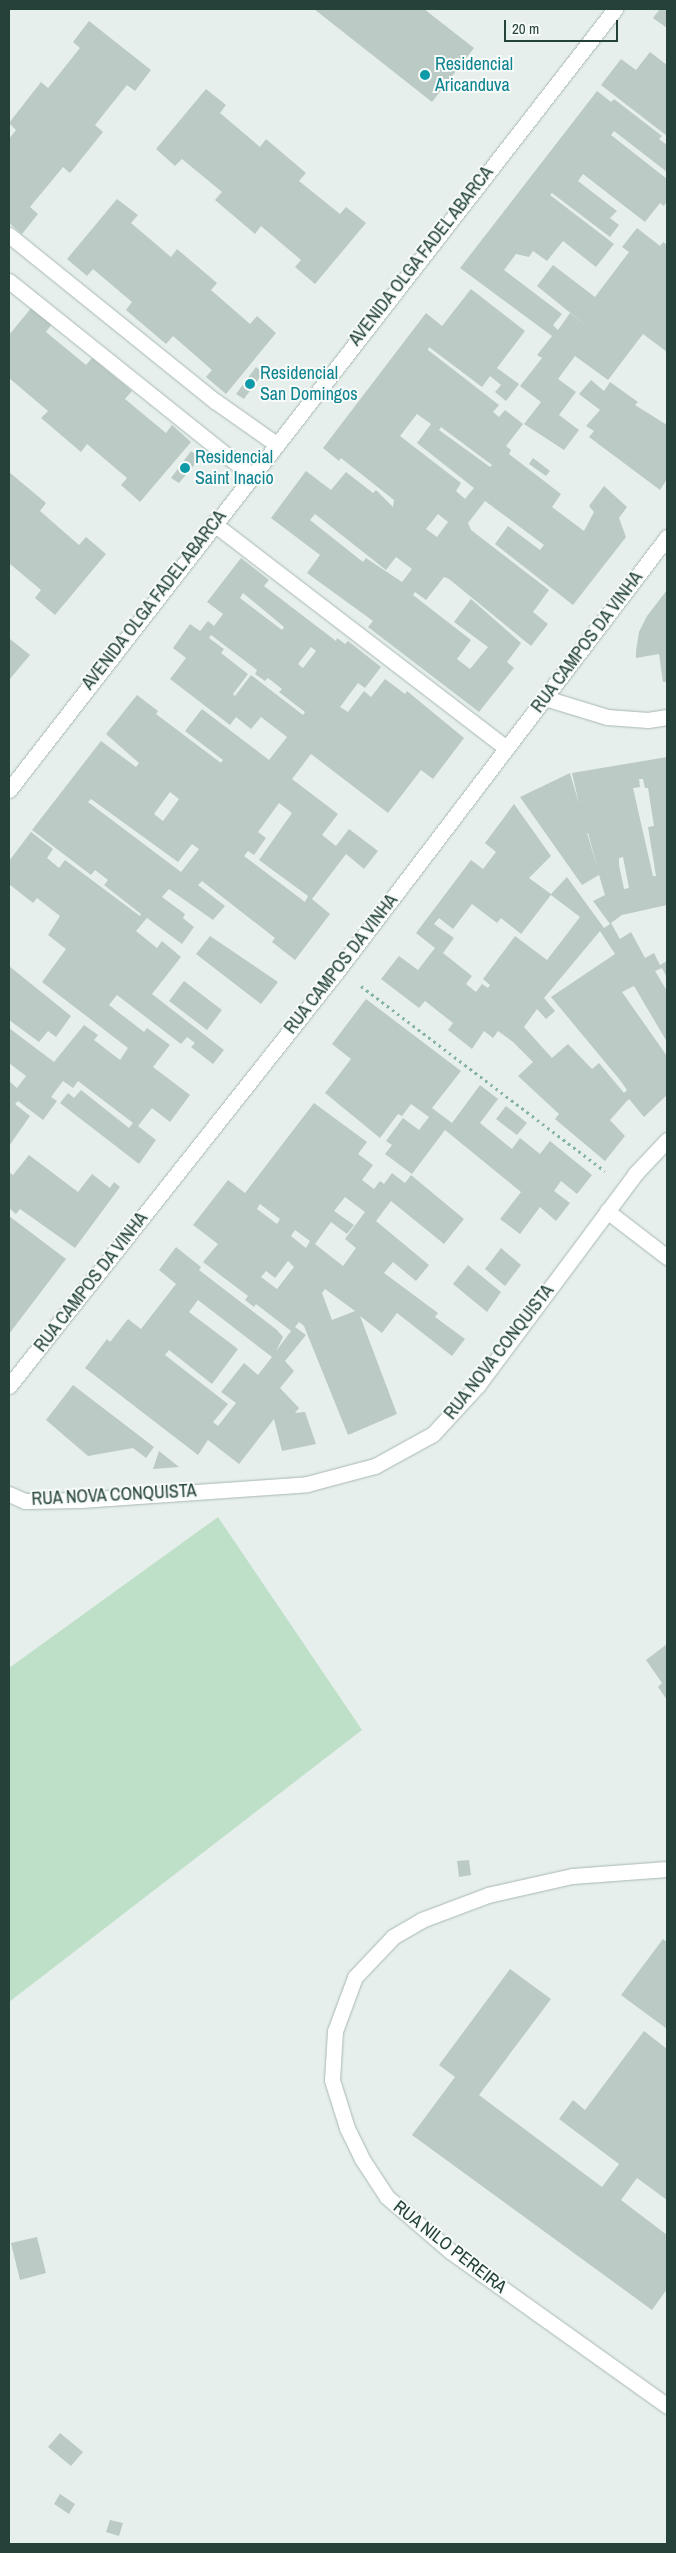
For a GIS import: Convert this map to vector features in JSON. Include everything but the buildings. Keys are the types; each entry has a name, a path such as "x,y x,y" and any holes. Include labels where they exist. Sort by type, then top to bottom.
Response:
{"street":[{"name":"AVENIDA OLGA FADEL ABARCA","path":"9,790 213,523 615,9"},
{"path":"9,234 215,401 276,444"},
{"path":"9,281 251,475"},
{"path":"213,523 506,748"},
{"name":"RUA CAMPOS DA VINHA","path":"9,1386 338,970 667,537"},
{"path":"545,698 607,717 648,720 667,717"},
{"name":"RUA NOVA CONQUISTA","path":"9,1494 25,1501 81,1500 306,1484 375,1466 433,1434 478,1385 607,1211 667,1140"},
{"path":"607,1211 667,1257"},
{"name":"RUA NILO PEREIRA","path":"667,1869 572,1876 488,1895 422,1920 393,1936 355,1977 335,2031 332,2080 347,2128 362,2159 387,2197 450,2251 667,2406"}],"path":[{"path":"338,970 626,1187"}],"green space":[{"path":"218,1517 362,1730 9,2002 9,1668"}],"place":[{"name":"Residencial Aricanduva","path":"425,75"},
{"name":"Residencial San Domingos","path":"250,384"},
{"name":"Residencial Saint Inacio","path":"185,468"}]}
